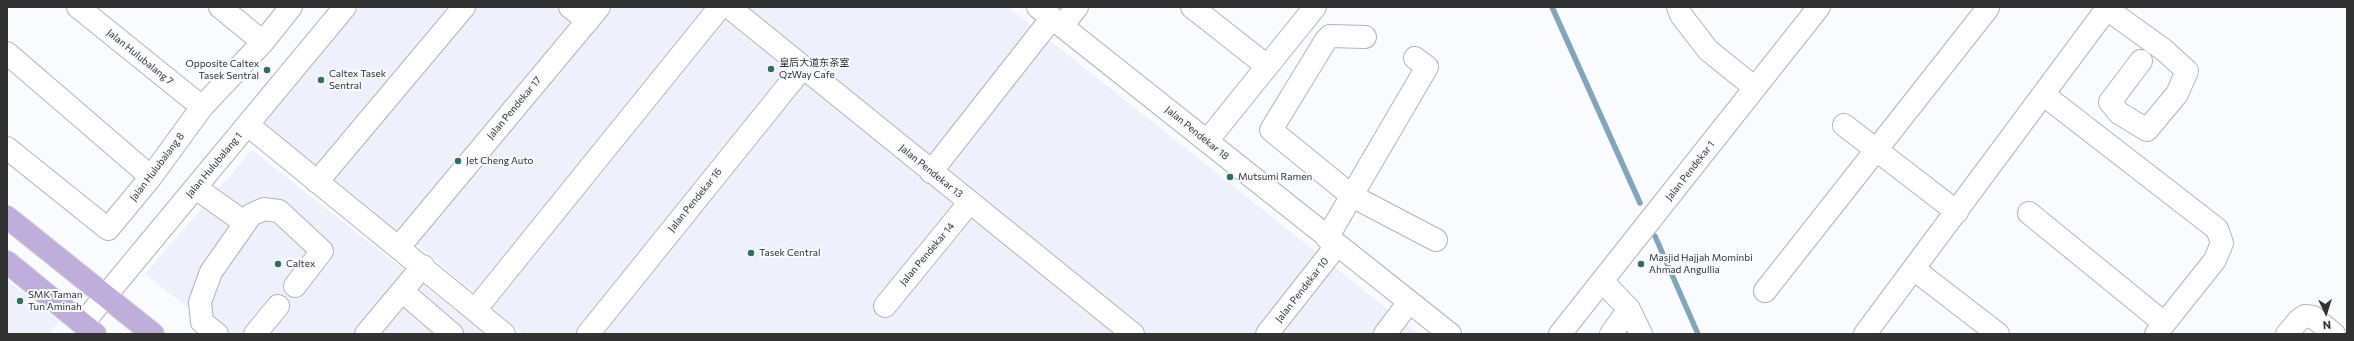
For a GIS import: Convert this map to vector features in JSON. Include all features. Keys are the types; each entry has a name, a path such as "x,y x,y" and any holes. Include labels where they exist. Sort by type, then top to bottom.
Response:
{"main road":[{"path":"7,217 153,334"},
{"path":"7,262 89,329"}],"street":[{"name":"Jalan Hulubalang 7","path":"78,7 202,107"},
{"path":"220,7 263,42"},
{"name":"Jalan Hulubalang 8","path":"7,148 108,229 151,177 202,107 263,42 291,7"},
{"name":"Jalan Hulubalang 1","path":"89,329 106,296 346,7"},
{"path":"317,182 464,7"},
{"path":"570,7 594,14"},
{"path":"475,310 720,7"},
{"name":"Jalan Pendekar 13","path":"729,7 1133,334"},
{"path":"931,172 1051,17 1077,7"},
{"path":"1192,7 1267,66"},
{"path":"1206,141 1315,7"},
{"name":"Jalan Pendekar 1","path":"1560,334 1819,7"},
{"path":"1765,291 1988,8"},
{"path":"1866,334 2108,8 2164,50 2187,71 2177,94 2147,130 2119,113 2110,102 2141,61"},
{"path":"1682,10 1708,50 1755,88"},
{"name":"Jalan Pendekar 17","path":"399,247 594,14"},
{"name":"Jalan Pendekar 18","path":"1051,17 1450,334"},
{"path":"1365,37 1330,36 1270,128 1272,132 1352,196 1436,240"},
{"path":"7,53 151,177"},
{"name":"Jalan Pendekar 10","path":"1267,334 1332,241 1352,196 1427,67 1415,58"},
{"name":"Jalan Pendekar 16","path":"588,334 803,67"},
{"path":"2029,213 2160,328 2215,260 2222,243 2217,229 2044,94"},
{"path":"248,125 423,266 504,334"},
{"path":"1844,125 1957,212"},
{"path":"196,188 245,223"},
{"name":"Jalan Pendekar 14","path":"885,306 970,202"},
{"path":"217,334 202,322 200,302 212,272 251,215 264,209 279,211 322,251 295,286"},
{"path":"366,334 408,296 423,266"},
{"path":"1915,270 1998,334"},
{"path":"1602,281 1629,309 1641,334"},
{"path":"408,296 424,328 433,334"},
{"path":"408,296 452,334"},
{"path":"1385,334 1409,302"},
{"path":"255,334 278,306"},
{"path":"1611,334 1629,309"},
{"path":"2287,334 2299,320 2305,316 2312,317 2334,334"}],"shaded area":[{"path":"360,7 589,7 398,238 262,127"},
{"path":"610,7 1008,7 1419,334 523,334 415,243"},
{"path":"252,150 485,334 222,334 145,274"},
{"name":"SMK Taman Tun Aminah","path":"7,280 59,321 49,334 7,334"}],"waterway":[{"path":"1552,7 1640,203"},
{"path":"1655,236 1698,334"}],"place":[{"name":"皇后大道东茶室 QzWay Cafe","path":"771,69"},
{"name":"Opposite Caltex Tasek Sentral","path":"267,70"},
{"name":"Caltex Tasek Sentral","path":"321,80"},
{"name":"Jet Cheng Auto","path":"458,161"},
{"name":"Mutsumi Ramen","path":"1230,177"},
{"name":"Tasek Central","path":"751,253"},
{"name":"Caltex","path":"278,264"},
{"name":"Masjid Hajjah Mominbi Ahmad Angullia","path":"1641,264"},
{"name":"SMK Taman Tun Aminah","path":"20,301"}]}
